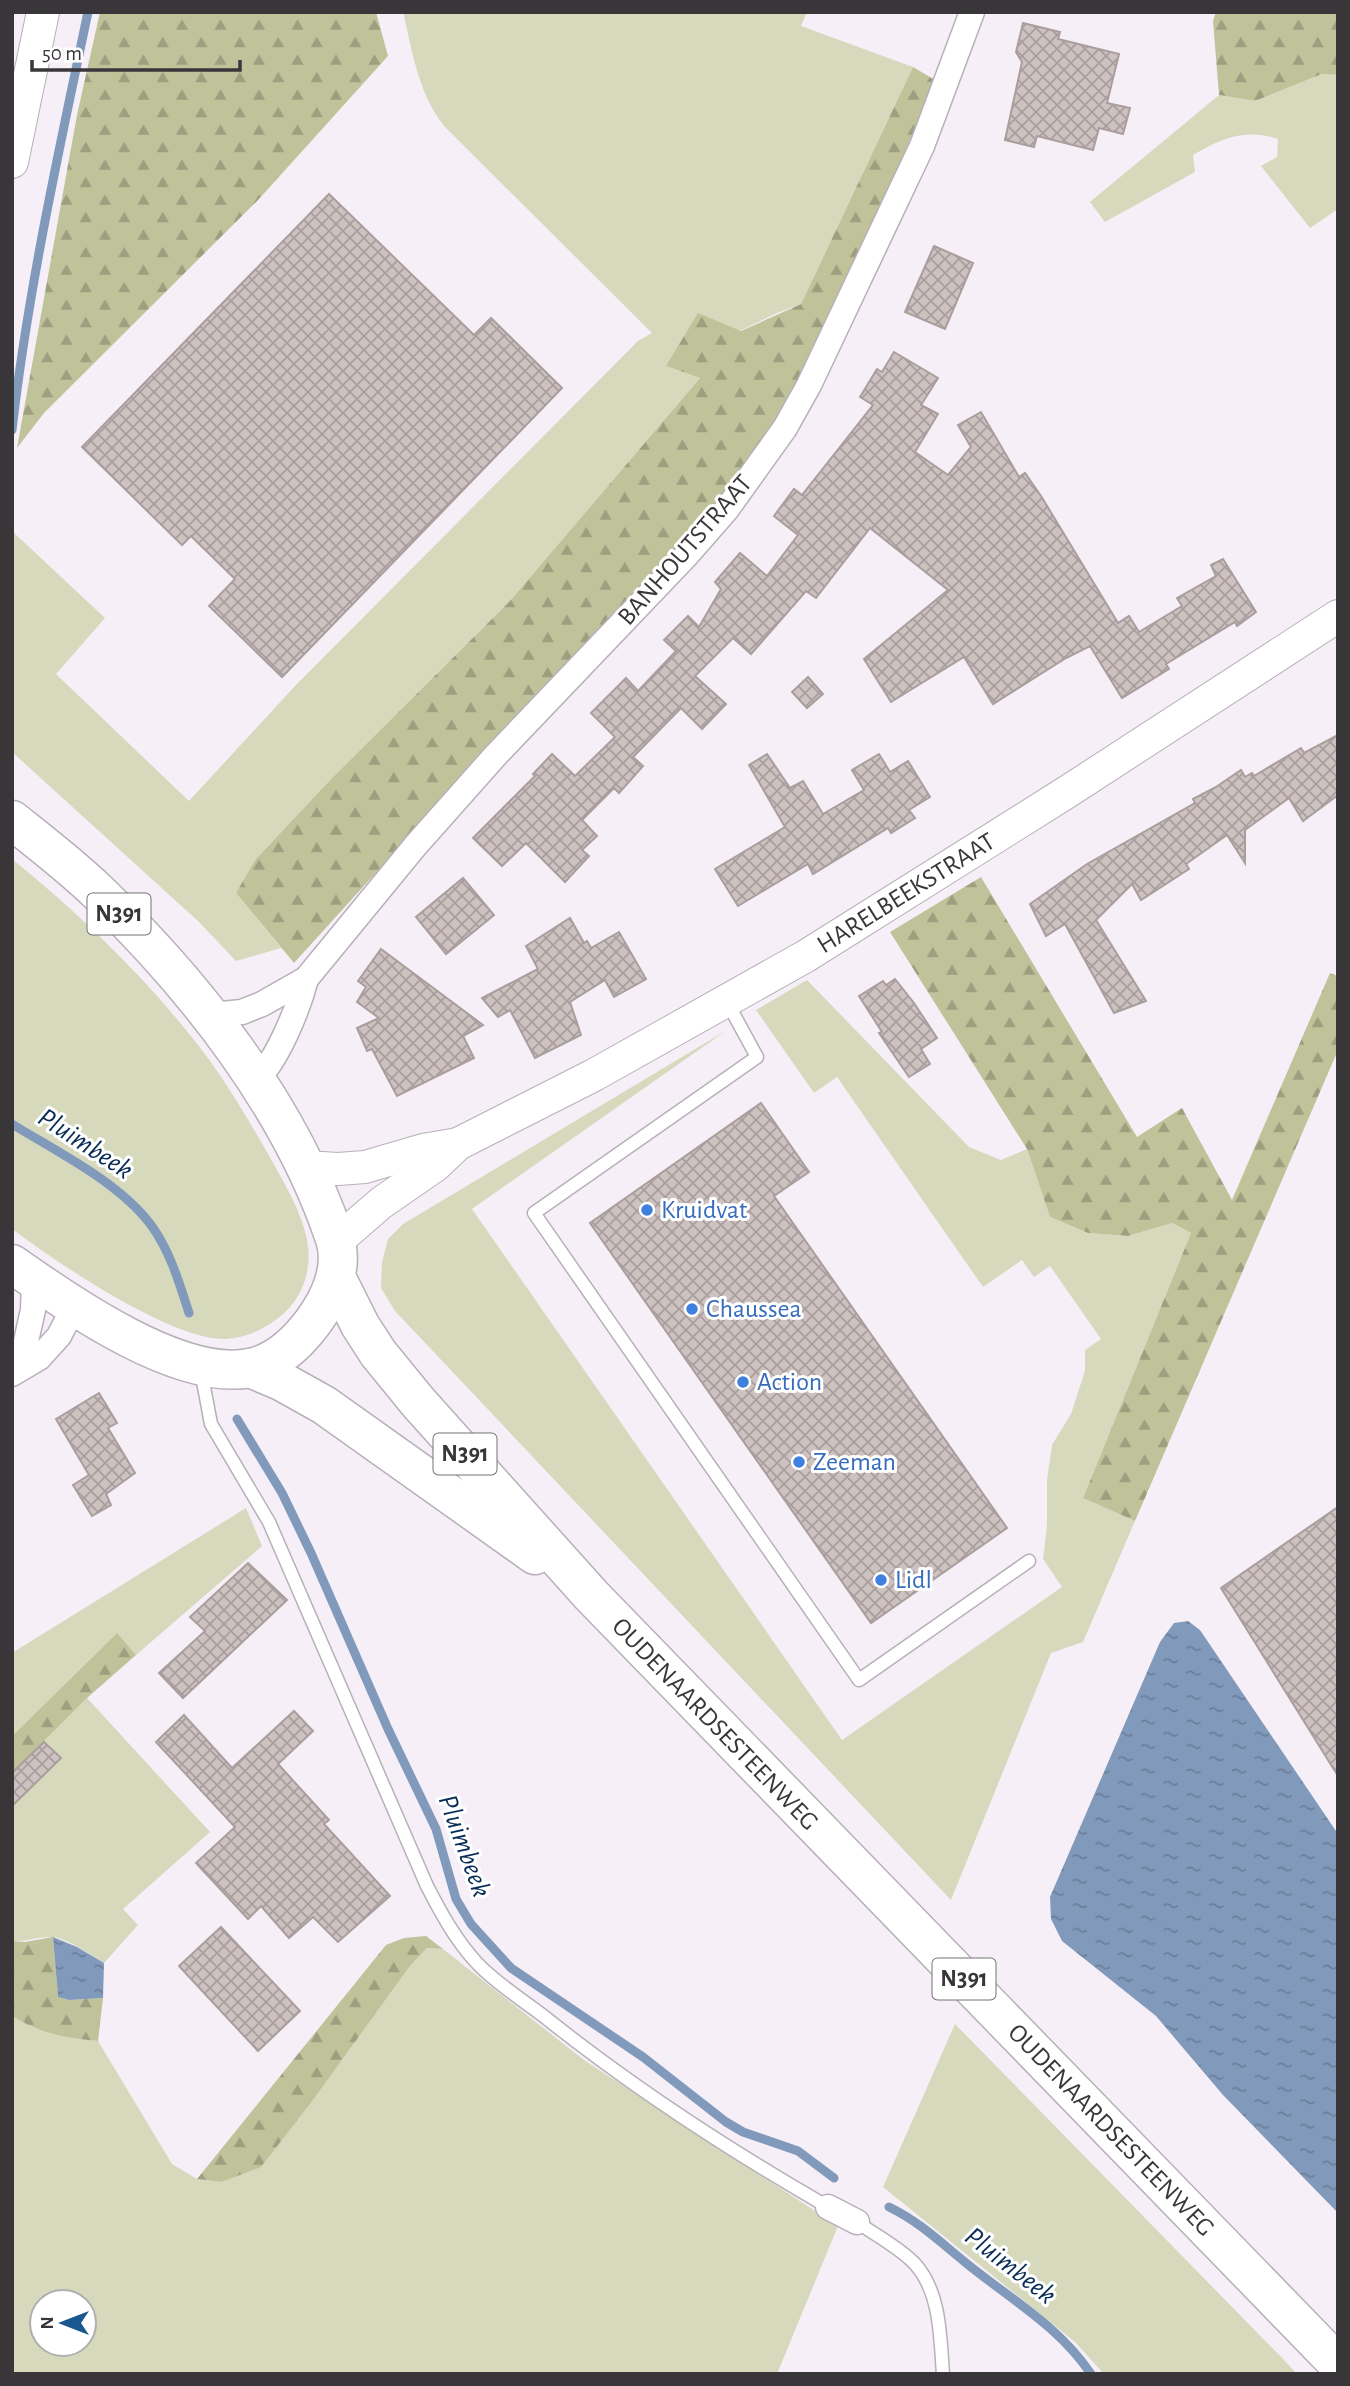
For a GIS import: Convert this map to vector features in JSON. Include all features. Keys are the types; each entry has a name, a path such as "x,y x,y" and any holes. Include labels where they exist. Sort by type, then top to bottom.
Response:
{"main road":[{"name":"N391","path":"12,820 96,890 189,988 255,1080 306,1167 336,1259 324,1307 301,1338 281,1354 250,1368 201,1366 172,1359 75,1307 23,1271"},
{"name":"OUDENAARDSESTEENWEG","path":"336,1259 360,1325 379,1353 418,1402 591,1595 1338,2364"},
{"name":"OUDENAARDSESTEENWEG","path":"250,1368 281,1381 324,1405 591,1595"}],"street":[{"path":"12,162 43,12"},
{"name":"BANHOUTSTRAAT","path":"212,1021 222,1014 242,1012 261,1004 306,979 468,785 727,509 785,428 829,343 922,146 972,12"},
{"name":"HARELBEEKSTRAAT","path":"336,1259 381,1203 436,1165 458,1144 594,1074 806,956 1067,792 1338,616"},
{"name":"BANHOUTSTRAAT","path":"255,1080 264,1073 273,1058 300,1000 306,979"},
{"name":"HARELBEEKSTRAAT","path":"306,1167 365,1167 423,1150 458,1144"},
{"path":"16,1371 33,1310 23,1271"},
{"path":"16,1371 39,1358 59,1336 75,1307"},
{"path":"828,2207 856,2222"}],"lane":[{"path":"727,1002 757,1057 534,1213 859,1680 1029,1561"},
{"path":"201,1366 211,1424 269,1522 427,1886 448,1926 477,1964 584,2049 666,2109 751,2163 828,2207"},
{"path":"856,2222 914,2263 925,2278 934,2298 939,2323 943,2374"}],"green space":[{"path":"100,12 376,12 388,56 259,199 44,413 17,448 77,115"},
{"path":"403,12 807,12 801,26 913,67 801,304 666,366 700,378 509,602 332,778 255,860 236,893 281,948 236,961 198,921 12,752 12,531 105,618 56,674 189,801 294,687 638,341 652,333 444,126 422,86"},
{"path":"1216,12 1338,12 1338,75 1322,74 1255,101 1219,95 1213,21"},
{"path":"913,67 935,80 867,242 813,356 765,438 714,507 658,571 538,694 294,963 236,893 255,860 332,778 509,602 700,378 666,366 698,313 741,331 801,304"},
{"path":"1322,74 1338,75 1338,209 1310,228 1261,166 1277,157 1278,139 1255,134 1234,136 1193,155 1195,172 1105,222 1090,202 1219,95 1255,101"},
{"path":"12,859 111,947 178,1020 226,1084 287,1189 307,1238 308,1269 301,1289 290,1307 261,1329 226,1339 203,1336 176,1327 115,1297 12,1229"},
{"path":"981,877 1137,1137 1182,1108 1232,1200 1330,973 1338,976 1338,1050 1135,1521 1083,1498 1191,1233 1172,1223 1128,1236 1088,1233 1050,1217 1027,1149 890,932"},
{"path":"807,980 969,1147 1001,1160 1027,1149 1050,1217 1088,1233 1128,1236 1172,1223 1191,1233 1083,1498 1135,1521 1083,1642 1051,1653 951,1900 395,1311 381,1288 382,1262 388,1239 403,1224 727,1030 472,1209 842,1740 1062,1587 1043,1559 1047,1526 1047,1480 1052,1445 1071,1414 1085,1371 1085,1350 1101,1339 1050,1266 1034,1277 1022,1260 983,1287 837,1077 814,1093 756,1010"},
{"path":"246,1508 262,1546 136,1655 116,1634 12,1736 12,1653"},
{"path":"117,1633 136,1655 87,1698 12,1773 12,1736"},
{"path":"87,1698 210,1832 123,1909 138,1925 104,1963 79,1947 58,1938 12,1941 12,1773"},
{"path":"426,1936 443,1949 427,1948 410,1966 261,2167 221,2182 197,2179 386,1945 404,1938"},
{"path":"53,1937 58,1997 69,2000 103,1998 98,2041 54,2034 12,2016 12,1941 25,1942"},
{"path":"427,1948 443,1949 584,2060 838,2226 777,2374 12,2374 12,2016 54,2034 98,2041 172,2164 197,2179 221,2182 316,2096 410,1966"},
{"path":"955,2024 1297,2374 1104,2374 1075,2342 883,2187"}],"water":[{"path":"1188,1621 1200,1630 1338,1834 1338,2213 1223,2095 1156,2016 1062,1941 1051,1919 1050,1897 1160,1642 1174,1623"},
{"path":"53,1937 104,1963 103,1998 69,2000 58,1997"}],"building":[{"path":"1023,23 1060,32 1058,39 1119,54 1107,103 1130,108 1123,134 1099,128 1093,150 1037,136 1034,147 1005,140 1022,62 1016,52"},
{"path":"329,194 474,335 491,318 562,388 282,677 209,606 235,579 191,536 182,545 82,447"},
{"path":"934,246 973,263 945,329 905,312"},
{"path":"894,352 938,378 921,405 938,414 915,452 948,475 971,447 958,425 981,412 1019,477 1025,473 1041,496 1118,623 1129,616 1139,632 1182,606 1177,598 1216,576 1211,565 1223,559 1256,612 1237,626 1235,622 1166,664 1169,669 1122,698 1090,646 993,704 964,657 891,702 864,659 948,590 870,528 816,598 806,591 751,654 733,638 695,676 726,704 702,729 681,708 633,757 643,766 619,793 614,788 582,820 597,836 582,850 589,856 565,882 526,843 502,866 473,838 535,776 533,774 552,754 575,776 615,737 591,713 626,678 638,691 676,651 664,640 688,616 699,627 721,589 715,582 740,553 767,576 798,535 774,516 794,489 802,495 873,405 860,397 877,369 882,372"},
{"path":"808,677 823,694 807,708 792,692"},
{"path":"1338,735 1338,795 1303,821 1289,798 1245,830 1245,863 1227,835 1186,864 1189,869 1141,900 1132,884 1096,920 1146,1001 1114,1013 1065,924 1046,936 1030,904 1087,864 1195,803 1193,799 1241,770 1245,777 1252,773 1254,776 1301,748 1304,753"},
{"path":"767,754 790,788 803,781 823,814 864,790 852,770 879,754 890,772 908,761 930,797 909,810 915,818 891,833 888,828 813,874 808,864 738,906 715,869 785,827 749,765"},
{"path":"463,878 494,915 446,954 416,917"},
{"path":"570,918 584,943 587,941 591,948 619,932 646,979 614,997 605,980 570,1002 581,1035 535,1058 510,1010 498,1017 482,998 538,969 526,946"},
{"path":"381,949 483,1025 463,1036 474,1058 397,1096 372,1049 367,1051 357,1028 379,1018 357,1002 366,987 358,981"},
{"path":"895,979 937,1038 921,1049 930,1064 909,1077 879,1033 882,1032 859,996 883,981 886,985"},
{"path":"761,1103 809,1172 774,1196 1007,1528 871,1623 590,1223"},
{"path":"99,1393 117,1423 108,1428 135,1473 106,1494 111,1505 92,1516 73,1485 89,1475 56,1419"},
{"path":"1338,1507 1338,1776 1221,1588"},
{"path":"248,1563 287,1600 183,1698 159,1673 205,1631 190,1617"},
{"path":"294,1711 313,1731 278,1764 329,1820 324,1824 390,1896 338,1942 313,1917 289,1938 261,1906 248,1919 196,1863 235,1827 156,1742 184,1715 232,1768"},
{"path":"44,1742 61,1758 12,1806 12,1773"},
{"path":"221,1927 300,2011 258,2051 179,1966"}],"waterway":[{"path":"12,430 35,273 88,12"},
{"name":"Pluimbeek","path":"12,1124 86,1169 138,1209 164,1245 189,1313"},
{"name":"Pluimbeek","path":"237,1419 282,1493 311,1553 388,1729 436,1829 456,1899 471,1924 511,1968 643,2057 726,2122 743,2132 798,2151 834,2178"},
{"name":"Pluimbeek","path":"889,2207 922,2227 1036,2316 1065,2342 1091,2374"}],"place":[{"name":"Kruidvat","path":"647,1210"},
{"name":"Chaussea","path":"692,1309"},
{"name":"Action","path":"743,1382"},
{"name":"Zeeman","path":"799,1462"},
{"name":"Lidl","path":"881,1580"}]}
